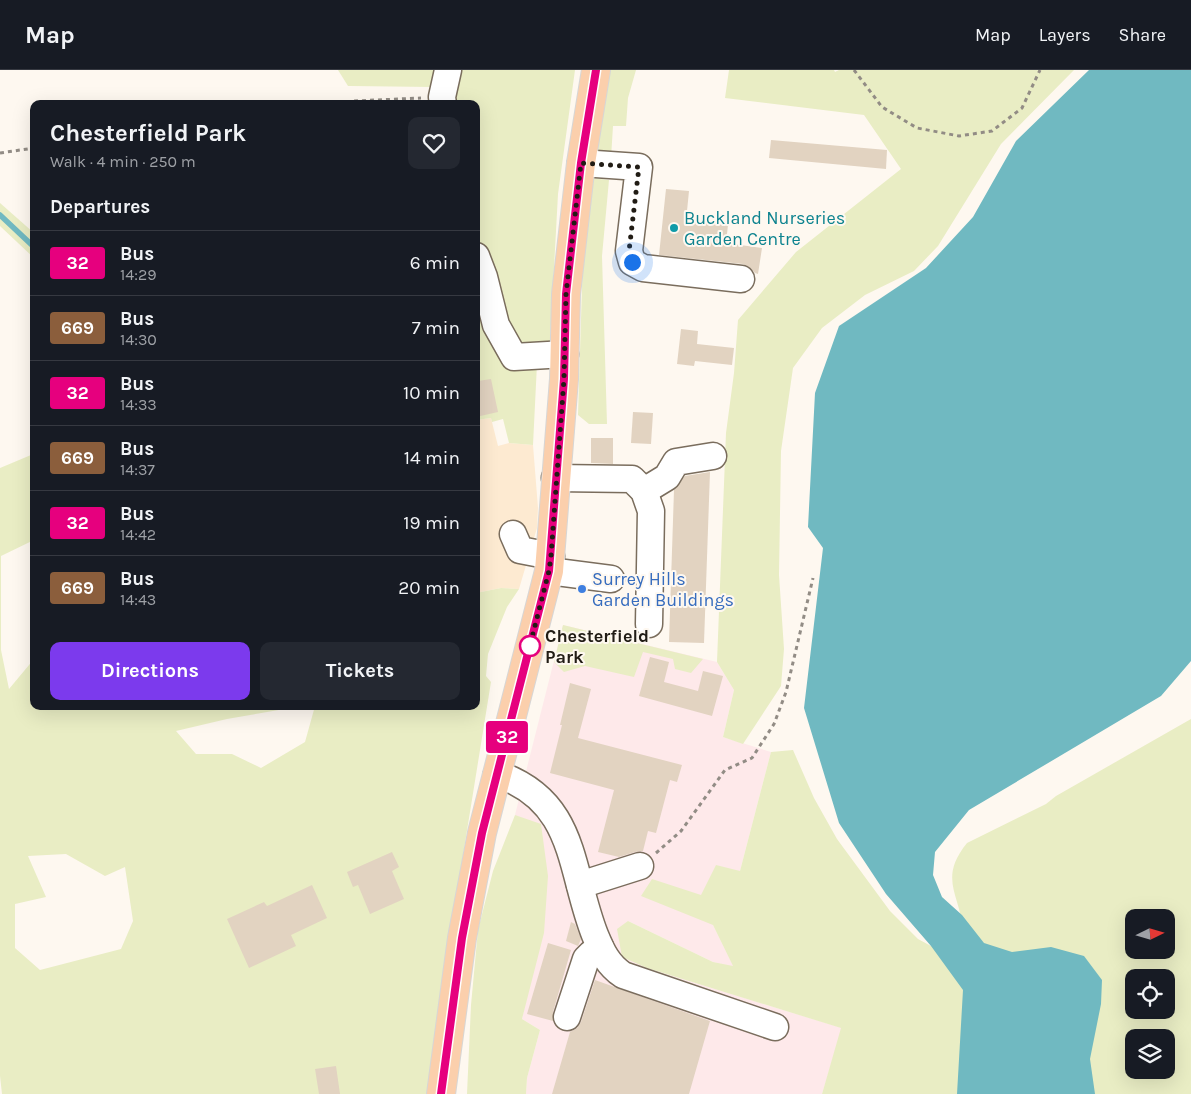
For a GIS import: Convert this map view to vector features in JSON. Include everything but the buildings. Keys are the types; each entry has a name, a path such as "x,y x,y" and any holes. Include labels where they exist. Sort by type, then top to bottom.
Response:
{"main road":[{"path":"441,1094 462,938 482,833 550,563 564,379 566,294 581,163 596,70"}],"lane":[{"path":"442,100 448,70"},
{"path":"581,163 639,167 629,251 632,262 643,268 741,279"},
{"path":"480,266 496,325 514,358 565,354"},
{"path":"644,491 667,477 676,462 713,456"},
{"path":"556,478 632,479 644,491 652,511 649,624"},
{"path":"513,534 520,550 550,563 611,580"},
{"path":"497,774 529,789 554,815 565,834 590,922 607,962 623,975 775,1027"},
{"path":"583,896 640,866"},
{"path":"567,1017 586,959 600,947"}],"path":[{"path":"854,70 882,107 917,128 959,136 992,131 1022,108 1040,70"},
{"path":"0,153 30,149"},
{"path":"640,866 681,831 725,770 752,758 774,724 786,692 813,578"}],"shaded area":[{"path":"491,418 498,446 509,443 533,445 538,508 537,528 519,589 501,588 480,592 480,419"},
{"path":"563,625 717,662 734,690 723,737 771,752 740,871 713,925 734,967 713,962 628,921 647,968 842,1028 822,1094 526,1094 527,1078 540,1030 522,1019 531,976 515,815"}],"green space":[{"path":"338,70 437,70 432,87 348,86"},
{"path":"456,70 575,70 558,194 550,342 515,343 500,313 480,252 480,100 453,100"},
{"path":"606,70 636,70 628,98 626,126 613,126 611,158 593,155"},
{"path":"729,70 834,70 835,72 839,70 1074,70 1001,144 938,246 914,271 865,295 822,328 793,368 781,451 779,575 784,649 781,686 743,744 723,737 734,690 717,662 726,433 734,373 738,320 796,252 901,169 864,115 725,98"},
{"path":"592,178 609,180 602,256 607,424 589,424 578,415 583,255"},
{"path":"0,203 30,229 30,254 0,226"},
{"path":"480,287 537,364 533,445 509,443 503,419 492,422 491,418 480,419"},
{"path":"30,455 30,542 1,556 1,650 9,689 30,664 30,710 279,710 227,719 176,731 196,754 232,754 261,768 305,742 314,710 480,710 480,592 501,588 519,589 507,607 488,654 486,676 491,682 448,948 431,1094 2,1094 0,1076 0,468","holes":["66,854 105,876 125,867 133,921 121,949 40,970 15,948 15,904 46,897 28,856"]},
{"path":"563,625 703,659 691,673 675,669 673,659 643,652 634,677 585,666 564,672 554,662"},
{"path":"1191,719 1191,1094 822,1094 841,1028 647,968 622,957 617,929 628,921 713,962 733,966 713,925 641,896 652,879 701,895 716,865 740,871 771,752 793,750 814,798 837,839 890,911 918,939 931,946 963,930 952,877 958,856 967,843 1046,804 1056,796"},
{"path":"515,815 541,824 548,876 544,933 522,1019 540,1030 527,1078 526,1094 467,1094 471,1005 478,930 493,871"}],"water":[{"path":"1089,70 1191,70 1191,661 1161,696 969,810 935,852 933,875 942,897 962,915 984,943 1012,952 1051,947 1084,956 1102,980 1101,1004 1090,1059 1095,1094 957,1094 963,990 931,946 886,894 839,823 804,708 823,548 808,527 815,393 839,326 926,268 973,217 1016,141"}],"waterway":[{"path":"0,215 30,243"}],"bus line":[{"name":"32","path":"441,1094 462,938 482,833 549,571 564,379 566,294 581,163 596,70"}],"place":[{"name":"Buckland Nurseries Garden Centre","path":"674,228"},
{"name":"Surrey Hills Garden Buildings","path":"582,589"},
{"name":"Chesterfield Park","path":"530,646"}],"route":[{"path":"530,646 528,653 549,571 551,556 564,379 566,294 581,163 639,167 629,251 632,262"}]}
